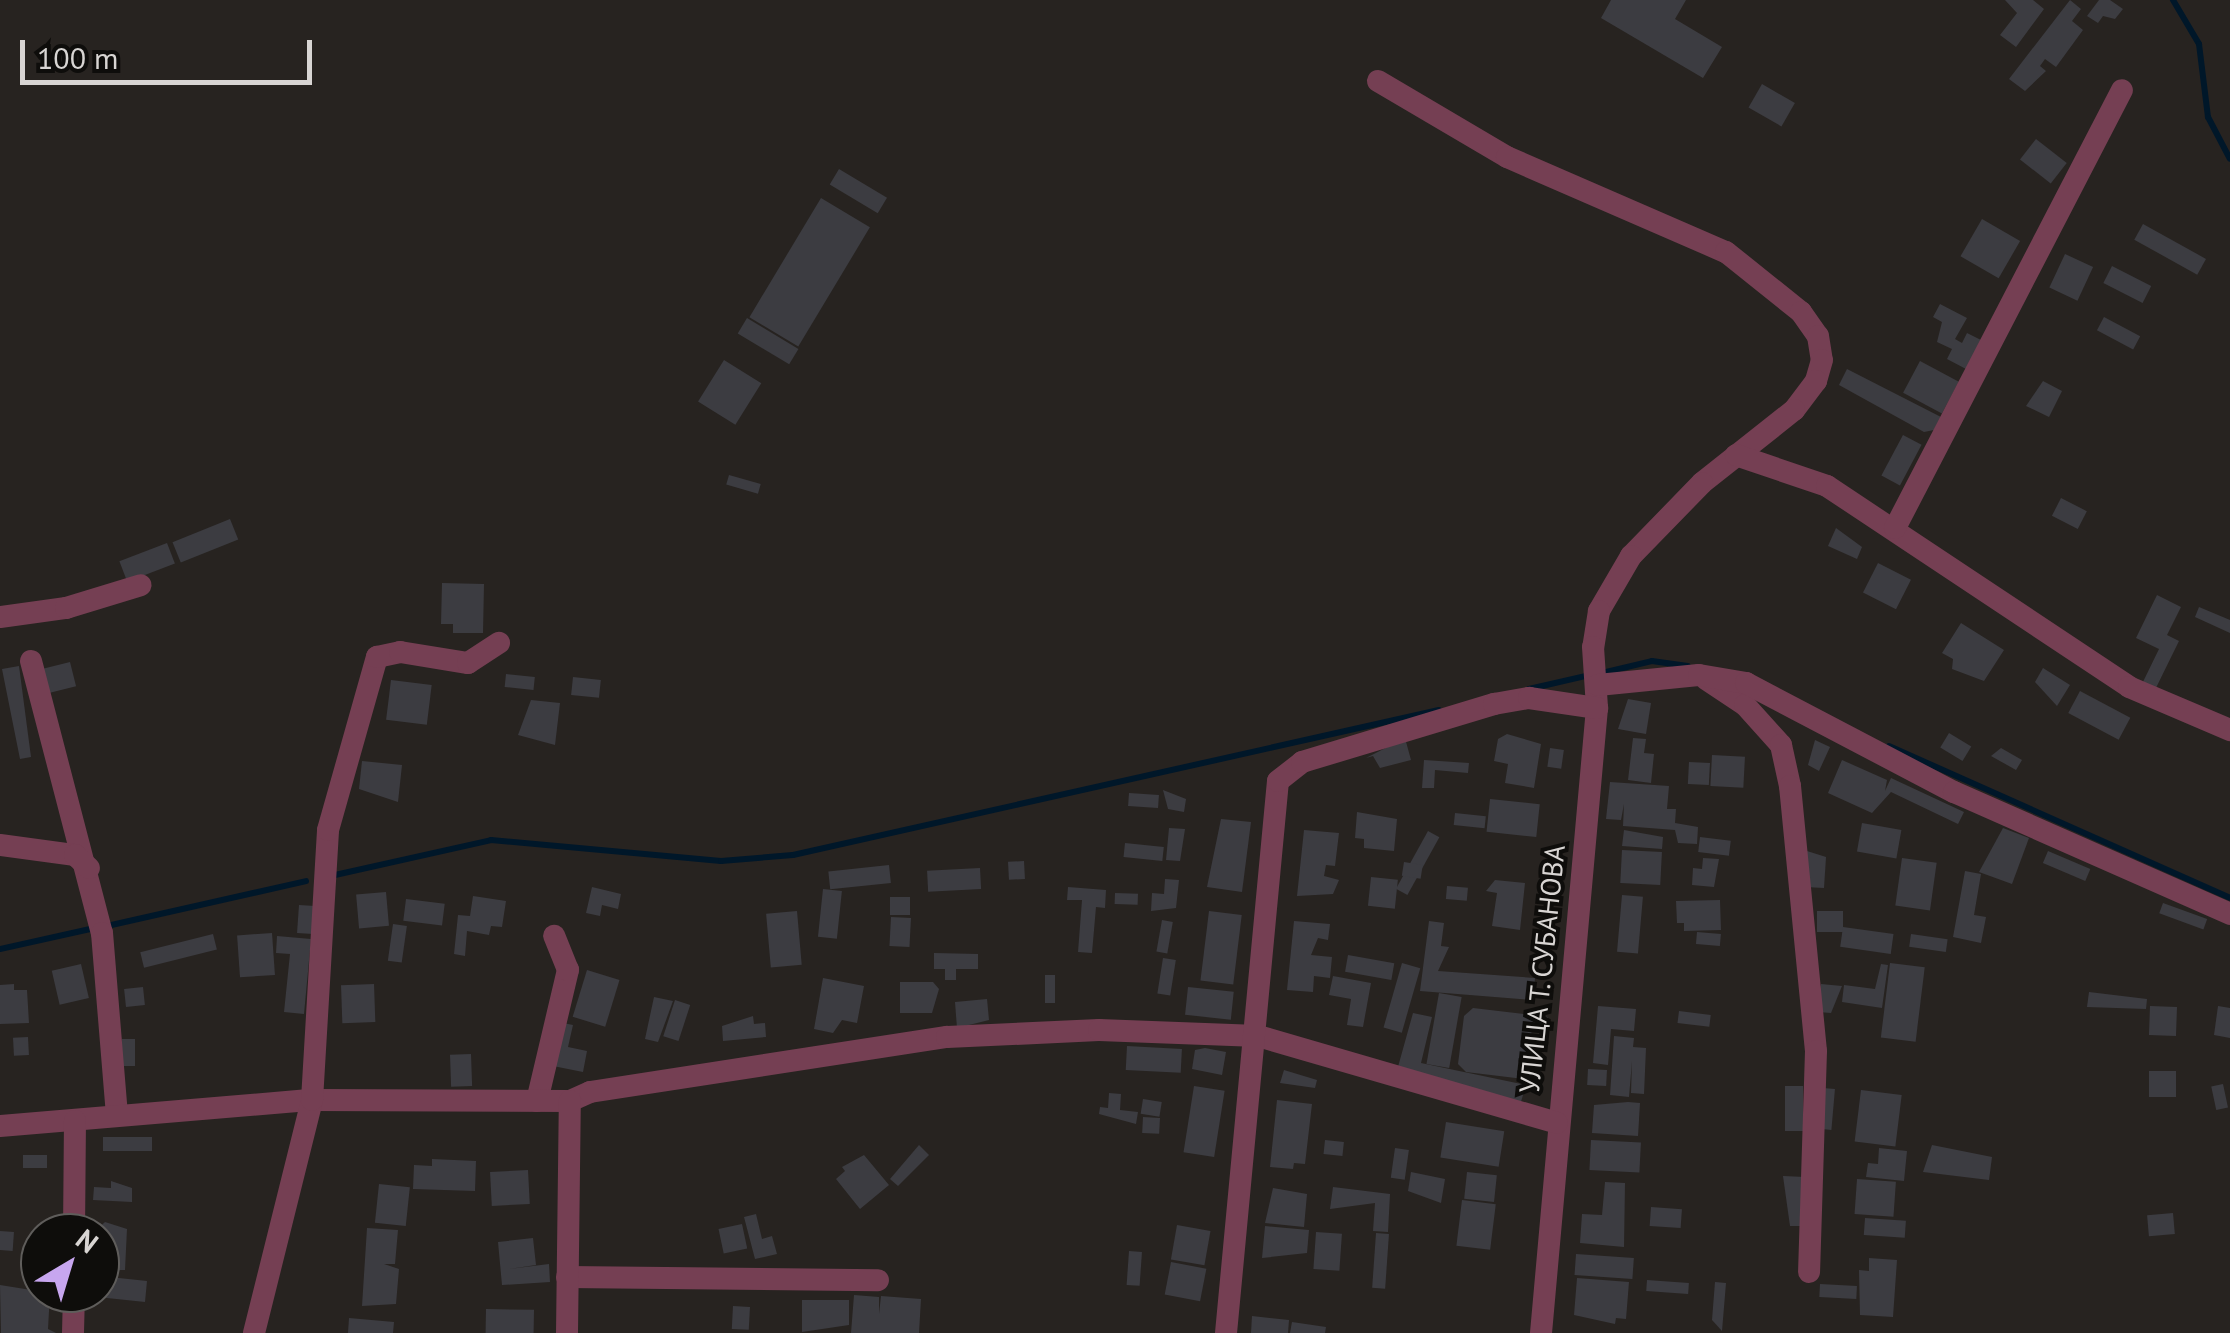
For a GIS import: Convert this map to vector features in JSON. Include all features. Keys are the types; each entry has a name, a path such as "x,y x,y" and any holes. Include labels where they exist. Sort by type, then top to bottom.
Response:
{"street":[{"path":"1378,81 1507,157 1695,235 1801,312 1818,336 1822,360 1816,381 1794,410 1736,454"},
{"path":"1895,528 2122,90"},
{"path":"1736,454 1808,476 1895,528 2129,687 2230,730"},
{"name":"УЛИЦА Т. СУБАНОВА","path":"1540,1333 1597,690 1593,647 1599,611 1632,556 1736,454"},
{"path":"0,617 66,608 140,585"},
{"path":"254,1333 312,1100 328,830 377,657 400,652 468,664 499,642"},
{"path":"31,661 89,868 109,987 116,1114"},
{"path":"1699,675 1745,705 1781,745 1790,786 1816,1051 1810,1272"},
{"path":"1226,1333 1258,1036 1278,780 1338,749 1494,704 1529,698 1699,675 1746,683 1954,792 2230,914"},
{"path":"0,845 76,855 89,868"},
{"path":"537,1101 568,970 554,936"},
{"path":"0,1126 312,1100 570,1101 590,1092 1002,1032 1258,1036 1557,1122"},
{"path":"567,1333 570,1101"},
{"path":"74,1213 75,1120"},
{"path":"567,1277 878,1280"}],"building":[{"path":"1611,0 1686,0 1675,19 1722,47 1703,78 1601,18"},
{"path":"2005,0 2033,0 2044,9 2016,47 2000,35 2017,13"},
{"path":"2070,0 2081,9 2072,21 2083,30 2056,67 2045,59 2040,66 2046,71 2025,91 2009,79"},
{"path":"2099,0 2110,0 2123,9 2115,19 2103,16 2098,23 2087,16"},
{"path":"1762,84 1795,103 1781,126 1748,107"},
{"path":"2036,139 2067,163 2051,183 2020,159"},
{"path":"839,169 887,198 878,213 830,184"},
{"path":"821,198 870,227 798,347 749,317"},
{"path":"1982,219 2020,241 1999,278 1960,256"},
{"path":"2143,224 2206,259 2197,275 2134,240"},
{"path":"2065,254 2093,267 2077,301 2049,288"},
{"path":"2112,266 2151,286 2143,303 2103,283"},
{"path":"1940,304 1967,318 1955,339 1962,343 1967,333 1981,340 1966,369 1947,359 1952,349 1937,342 1942,322 1933,317"},
{"path":"2104,317 2140,336 2133,349 2097,330"},
{"path":"747,318 798,349 789,364 738,333"},
{"path":"724,360 761,383 735,425 698,402"},
{"path":"1920,361 1959,382 1942,413 1903,393"},
{"path":"1847,369 1941,417 1934,430 1924,432 1839,385"},
{"path":"2043,381 2062,391 2049,417 2026,406"},
{"path":"1903,435 1922,445 1900,485 1881,476"},
{"path":"729,475 761,484 758,494 726,485"},
{"path":"2061,498 2087,511 2078,529 2052,516"},
{"path":"230,519 238,539 181,563 173,542"},
{"path":"1836,528 1862,547 1857,559 1828,546"},
{"path":"167,543 175,564 127,582 119,561"},
{"path":"1878,563 1911,580 1896,609 1863,592"},
{"path":"442,583 484,584 483,633 453,633 453,624 441,624"},
{"path":"2157,595 2181,607 2167,635 2179,641 2153,694 2140,688 2159,649 2136,638"},
{"path":"2199,607 2230,620 2230,633 2195,617"},
{"path":"1961,623 2004,650 1984,681 1952,669 1953,659 1942,653"},
{"path":"70,662 76,686 46,694 40,669"},
{"path":"19,666 31,757 20,759 2,669"},
{"path":"2043,668 2070,685 2057,706 2035,682"},
{"path":"506,674 535,677 533,690 505,687"},
{"path":"573,677 601,680 599,698 571,695"},
{"path":"391,680 432,685 427,725 386,720"},
{"path":"2080,691 2130,718 2119,740 2068,713"},
{"path":"1628,699 1651,703 1646,734 1618,729"},
{"path":"531,700 560,703 555,745 518,735"},
{"path":"1949,733 1971,746 1963,761 1940,748"},
{"path":"1507,734 1541,744 1534,788 1505,783 1508,764 1494,761 1498,739"},
{"path":"1405,738 1411,760 1380,768 1373,756 1366,758"},
{"path":"1633,738 1646,739 1644,753 1654,754 1651,783 1628,780"},
{"path":"1815,740 1830,747 1819,771 1808,765"},
{"path":"1550,748 1564,750 1561,769 1547,767"},
{"path":"2001,748 2022,760 2016,770 1991,756"},
{"path":"1712,755 1745,757 1743,788 1710,786"},
{"path":"1424,760 1469,763 1468,773 1435,770 1434,788 1422,788"},
{"path":"1842,760 1887,780 1885,791 1891,778 1964,812 1958,824 1891,792 1872,813 1828,793"},
{"path":"362,761 402,765 398,802 359,789"},
{"path":"1689,762 1710,763 1709,785 1688,784"},
{"path":"1610,782 1669,786 1667,809 1676,809 1675,823 1698,827 1697,844 1678,843 1675,830 1623,826 1624,804 1621,820 1606,819"},
{"path":"1163,790 1186,799 1184,812 1168,809"},
{"path":"1129,793 1159,795 1158,808 1128,806"},
{"path":"1490,799 1540,804 1536,837 1487,832"},
{"path":"1357,812 1397,819 1394,851 1364,848 1364,839 1355,838"},
{"path":"1455,813 1486,816 1485,828 1454,825"},
{"path":"1221,819 1251,822 1242,892 1207,887"},
{"path":"1862,823 1901,830 1896,859 1857,852"},
{"path":"1169,828 1185,829 1180,861 1166,860"},
{"path":"2003,828 2029,838 2012,884 1979,872"},
{"path":"1304,830 1339,833 1335,866 1326,865 1324,876 1339,880 1333,894 1297,896"},
{"path":"1624,830 1663,837 1662,849 1622,846"},
{"path":"1428,831 1439,837 1407,895 1396,889"},
{"path":"1700,837 1731,841 1729,856 1698,852"},
{"path":"1125,843 1164,847 1162,861 1124,857"},
{"path":"1622,850 1662,852 1660,885 1620,883"},
{"path":"1807,851 1826,857 1824,888 1805,887"},
{"path":"2048,851 2090,869 2085,881 2043,863"},
{"path":"1703,858 1719,859 1714,887 1692,885 1693,868 1702,869"},
{"path":"1902,858 1937,863 1930,910 1895,906"},
{"path":"1024,861 1025,879 1009,880 1008,862"},
{"path":"1404,862 1423,865 1421,879 1402,876"},
{"path":"889,865 891,883 830,889 828,871"},
{"path":"980,868 981,889 928,892 927,871"},
{"path":"1965,871 1981,874 1974,915 1986,917 1981,943 1953,937"},
{"path":"1371,877 1398,880 1395,909 1368,906"},
{"path":"1165,879 1179,880 1176,908 1151,911 1152,893 1164,894"},
{"path":"1495,880 1525,883 1520,930 1492,926 1497,893 1486,891"},
{"path":"1447,886 1468,888 1467,901 1446,899"},
{"path":"592,887 621,894 618,909 602,905 600,916 586,913"},
{"path":"1068,887 1106,890 1105,908 1096,907 1092,953 1078,952 1082,900 1067,900"},
{"path":"823,889 842,891 837,939 818,937"},
{"path":"386,892 389,926 359,928 356,895"},
{"path":"1115,893 1138,894 1138,905 1115,904"},
{"path":"1622,895 1643,897 1638,954 1617,952"},
{"path":"473,896 506,901 502,927 491,926 489,935 467,931 465,956 454,954 458,915 470,916"},
{"path":"890,897 910,897 910,915 890,915"},
{"path":"406,899 445,904 442,926 403,921"},
{"path":"1720,900 1721,930 1684,931 1684,923 1677,923 1676,901"},
{"path":"2163,903 2207,919 2203,929 2159,913"},
{"path":"299,905 315,906 313,934 297,933"},
{"path":"797,911 802,965 771,967 766,914"},
{"path":"1209,911 1242,915 1233,984 1200,980"},
{"path":"1817,911 1843,911 1843,932 1817,932"},
{"path":"891,917 911,918 909,947 889,946"},
{"path":"1162,920 1173,922 1167,953 1156,952"},
{"path":"1294,921 1330,924 1328,940 1318,938 1311,955 1332,957 1330,978 1314,976 1313,992 1287,990"},
{"path":"1429,921 1444,923 1441,946 1449,947 1438,971 1535,978 1533,1000 1420,991"},
{"path":"393,924 407,926 402,963 388,961"},
{"path":"1843,927 1894,934 1891,954 1840,947"},
{"path":"1697,932 1721,934 1720,946 1696,944"},
{"path":"272,933 275,975 240,977 237,935"},
{"path":"213,934 217,950 144,968 140,952"},
{"path":"1911,934 1948,939 1946,952 1909,947"},
{"path":"277,936 311,939 304,1014 284,1012 290,954 276,953"},
{"path":"934,953 978,954 978,969 956,969 956,980 945,980 945,969 934,969"},
{"path":"1348,955 1394,963 1391,980 1345,972"},
{"path":"1163,958 1176,960 1170,996 1157,994"},
{"path":"1402,963 1420,968 1402,1033 1384,1027"},
{"path":"1890,963 1925,967 1916,1042 1881,1037"},
{"path":"81,964 89,998 60,1005 52,971"},
{"path":"1881,964 1888,965 1882,1008 1842,1002 1844,985 1875,989"},
{"path":"587,970 620,980 605,1027 573,1017"},
{"path":"1045,975 1055,975 1055,1003 1045,1003"},
{"path":"1333,976 1371,983 1363,1027 1347,1025 1351,999 1329,995"},
{"path":"823,978 864,986 857,1023 842,1020 833,1033 814,1029"},
{"path":"900,982 933,982 939,989 932,1013 900,1013"},
{"path":"14,984 14,990 27,990 29,1023 0,1024 0,985"},
{"path":"374,984 375,1022 342,1023 341,985"},
{"path":"1821,984 1842,986 1831,1013 1818,1012"},
{"path":"143,987 145,1005 126,1007 124,989"},
{"path":"1188,987 1234,992 1231,1020 1185,1015"},
{"path":"2089,992 2147,999 2146,1009 2087,1007"},
{"path":"1439,993 1462,997 1449,1068 1426,1064"},
{"path":"654,997 673,1001 658,1042 645,1039"},
{"path":"987,999 989,1020 957,1028 955,1002"},
{"path":"675,1000 690,1005 678,1041 663,1036"},
{"path":"1598,1006 1636,1009 1634,1031 1611,1029 1608,1065 1593,1063"},
{"path":"2150,1006 2177,1007 2176,1036 2149,1035"},
{"path":"2218,1006 2230,1008 2230,1038 2214,1035"},
{"path":"1473,1008 1548,1017 1546,1030 1532,1028 1527,1069 1541,1071 1540,1081 1466,1072 1458,1064 1464,1016"},
{"path":"1679,1011 1711,1015 1709,1027 1678,1023"},
{"path":"1413,1013 1432,1017 1421,1063 1526,1085 1520,1105 1396,1074"},
{"path":"753,1016 754,1024 765,1023 766,1037 723,1041 722,1026"},
{"path":"563,1023 573,1025 568,1047 587,1051 583,1072 553,1066"},
{"path":"1614,1036 1634,1038 1633,1047 1646,1048 1644,1094 1631,1093 1632,1061 1629,1097 1610,1095"},
{"path":"28,1037 29,1055 14,1056 13,1038"},
{"path":"122,1039 135,1039 135,1066 122,1066"},
{"path":"1127,1046 1182,1049 1181,1073 1126,1070"},
{"path":"1195,1050 1226,1052 1222,1075 1192,1069"},
{"path":"471,1054 472,1086 451,1087 450,1055"},
{"path":"1588,1069 1607,1070 1606,1086 1587,1085"},
{"path":"1284,1070 1317,1080 1315,1088 1280,1083"},
{"path":"2149,1071 2176,1071 2176,1097 2149,1097"},
{"path":"2223,1084 2228,1107 2216,1110 2211,1086"},
{"path":"1194,1086 1225,1091 1214,1157 1184,1152"},
{"path":"1785,1086 1803,1086 1803,1131 1785,1131"},
{"path":"1823,1088 1835,1089 1831,1130 1819,1129"},
{"path":"1861,1090 1902,1095 1895,1147 1855,1142"},
{"path":"1109,1093 1121,1094 1120,1110 1138,1112 1136,1124 1099,1114 1100,1107 1108,1108"},
{"path":"1143,1099 1162,1102 1159,1117 1141,1114"},
{"path":"1277,1100 1312,1104 1305,1164 1294,1163 1293,1169 1270,1167"},
{"path":"1640,1103 1638,1136 1592,1133 1594,1105"},
{"path":"1143,1117 1160,1118 1159,1134 1142,1133"},
{"path":"1446,1122 1504,1131 1499,1167 1440,1158"},
{"path":"103,1137 152,1137 152,1151 103,1151"},
{"path":"1325,1140 1344,1142 1342,1156 1324,1154"},
{"path":"1591,1140 1641,1143 1639,1173 1589,1170"},
{"path":"919,1145 929,1155 898,1186 890,1179"},
{"path":"1932,1145 1992,1157 1989,1180 1923,1172"},
{"path":"1395,1148 1409,1150 1405,1180 1391,1178"},
{"path":"1879,1148 1907,1151 1904,1181 1866,1177 1868,1163 1878,1164"},
{"path":"23,1155 47,1155 47,1168 23,1168"},
{"path":"864,1155 889,1185 860,1209 836,1179 845,1171 842,1167"},
{"path":"432,1159 476,1161 475,1191 413,1189 414,1165 432,1166"},
{"path":"528,1170 530,1204 492,1206 490,1172"},
{"path":"1411,1172 1445,1179 1441,1203 1408,1191"},
{"path":"1467,1172 1497,1175 1494,1202 1464,1199"},
{"path":"1783,1176 1805,1177 1804,1226 1790,1226"},
{"path":"1857,1179 1896,1182 1893,1217 1855,1214"},
{"path":"111,1181 132,1188 132,1202 93,1200 94,1187 111,1188"},
{"path":"1605,1182 1625,1183 1624,1247 1580,1243 1582,1214 1602,1215"},
{"path":"379,1184 410,1187 406,1226 375,1223"},
{"path":"1333,1187 1390,1194 1388,1232 1373,1231 1375,1203 1330,1209"},
{"path":"1273,1188 1307,1194 1304,1227 1265,1223"},
{"path":"1462,1200 1496,1204 1490,1250 1456,1246"},
{"path":"1651,1207 1682,1209 1681,1228 1650,1226"},
{"path":"2173,1213 2175,1234 2149,1236 2147,1215"},
{"path":"756,1214 762,1239 772,1236 777,1254 755,1259 744,1217"},
{"path":"1865,1218 1906,1221 1905,1238 1864,1235"},
{"path":"742,1224 747,1248 724,1253 719,1229"},
{"path":"1177,1225 1210,1231 1204,1265 1171,1259"},
{"path":"1265,1226 1309,1230 1307,1253 1262,1258"},
{"path":"120,1227 127,1229 125,1270 120,1270"},
{"path":"367,1228 398,1230 395,1264 384,1264 399,1269 396,1304 362,1306"},
{"path":"0,1231 14,1232 13,1251 0,1250"},
{"path":"1316,1232 1342,1234 1339,1271 1313,1269"},
{"path":"1376,1233 1389,1234 1385,1289 1372,1288"},
{"path":"533,1238 536,1265 509,1269 549,1264 550,1282 502,1285 498,1242"},
{"path":"1129,1251 1142,1252 1140,1286 1127,1285"},
{"path":"1576,1254 1634,1258 1632,1279 1575,1275"},
{"path":"1869,1258 1897,1260 1893,1317 1860,1315 1859,1270 1869,1271"},
{"path":"1171,1262 1206,1269 1200,1301 1165,1294"},
{"path":"120,1278 147,1281 145,1302 120,1299"},
{"path":"1577,1278 1629,1282 1626,1319 1616,1318 1615,1324 1574,1315"},
{"path":"1647,1280 1689,1283 1688,1294 1646,1291"},
{"path":"1715,1282 1726,1283 1722,1331 1712,1320"},
{"path":"1820,1284 1857,1286 1856,1299 1819,1297"},
{"path":"0,1285 20,1288 20,1313 49,1313 48,1329 56,1333 1,1333"},
{"path":"854,1295 879,1297 879,1314 881,1296 921,1299 919,1333 851,1333"},
{"path":"802,1300 849,1300 849,1325 802,1332"},
{"path":"733,1306 750,1307 749,1330 732,1329"},
{"path":"486,1309 534,1310 534,1333 486,1333"},
{"path":"1252,1316 1289,1320 1288,1333 1251,1333"},
{"path":"349,1318 394,1322 393,1333 348,1333"},
{"path":"1292,1322 1326,1327 1325,1333 1290,1333"}],"waterway":[{"path":"2173,0 2199,44 2208,117 2230,159"},
{"path":"1602,673 1652,661 1688,666"},
{"path":"1529,689 1590,675"},
{"path":"335,875 491,840 721,861 793,855 1439,710"},
{"path":"1889,746 2230,898"},
{"path":"107,926 306,881"},
{"path":"0,949 95,928"}]}
